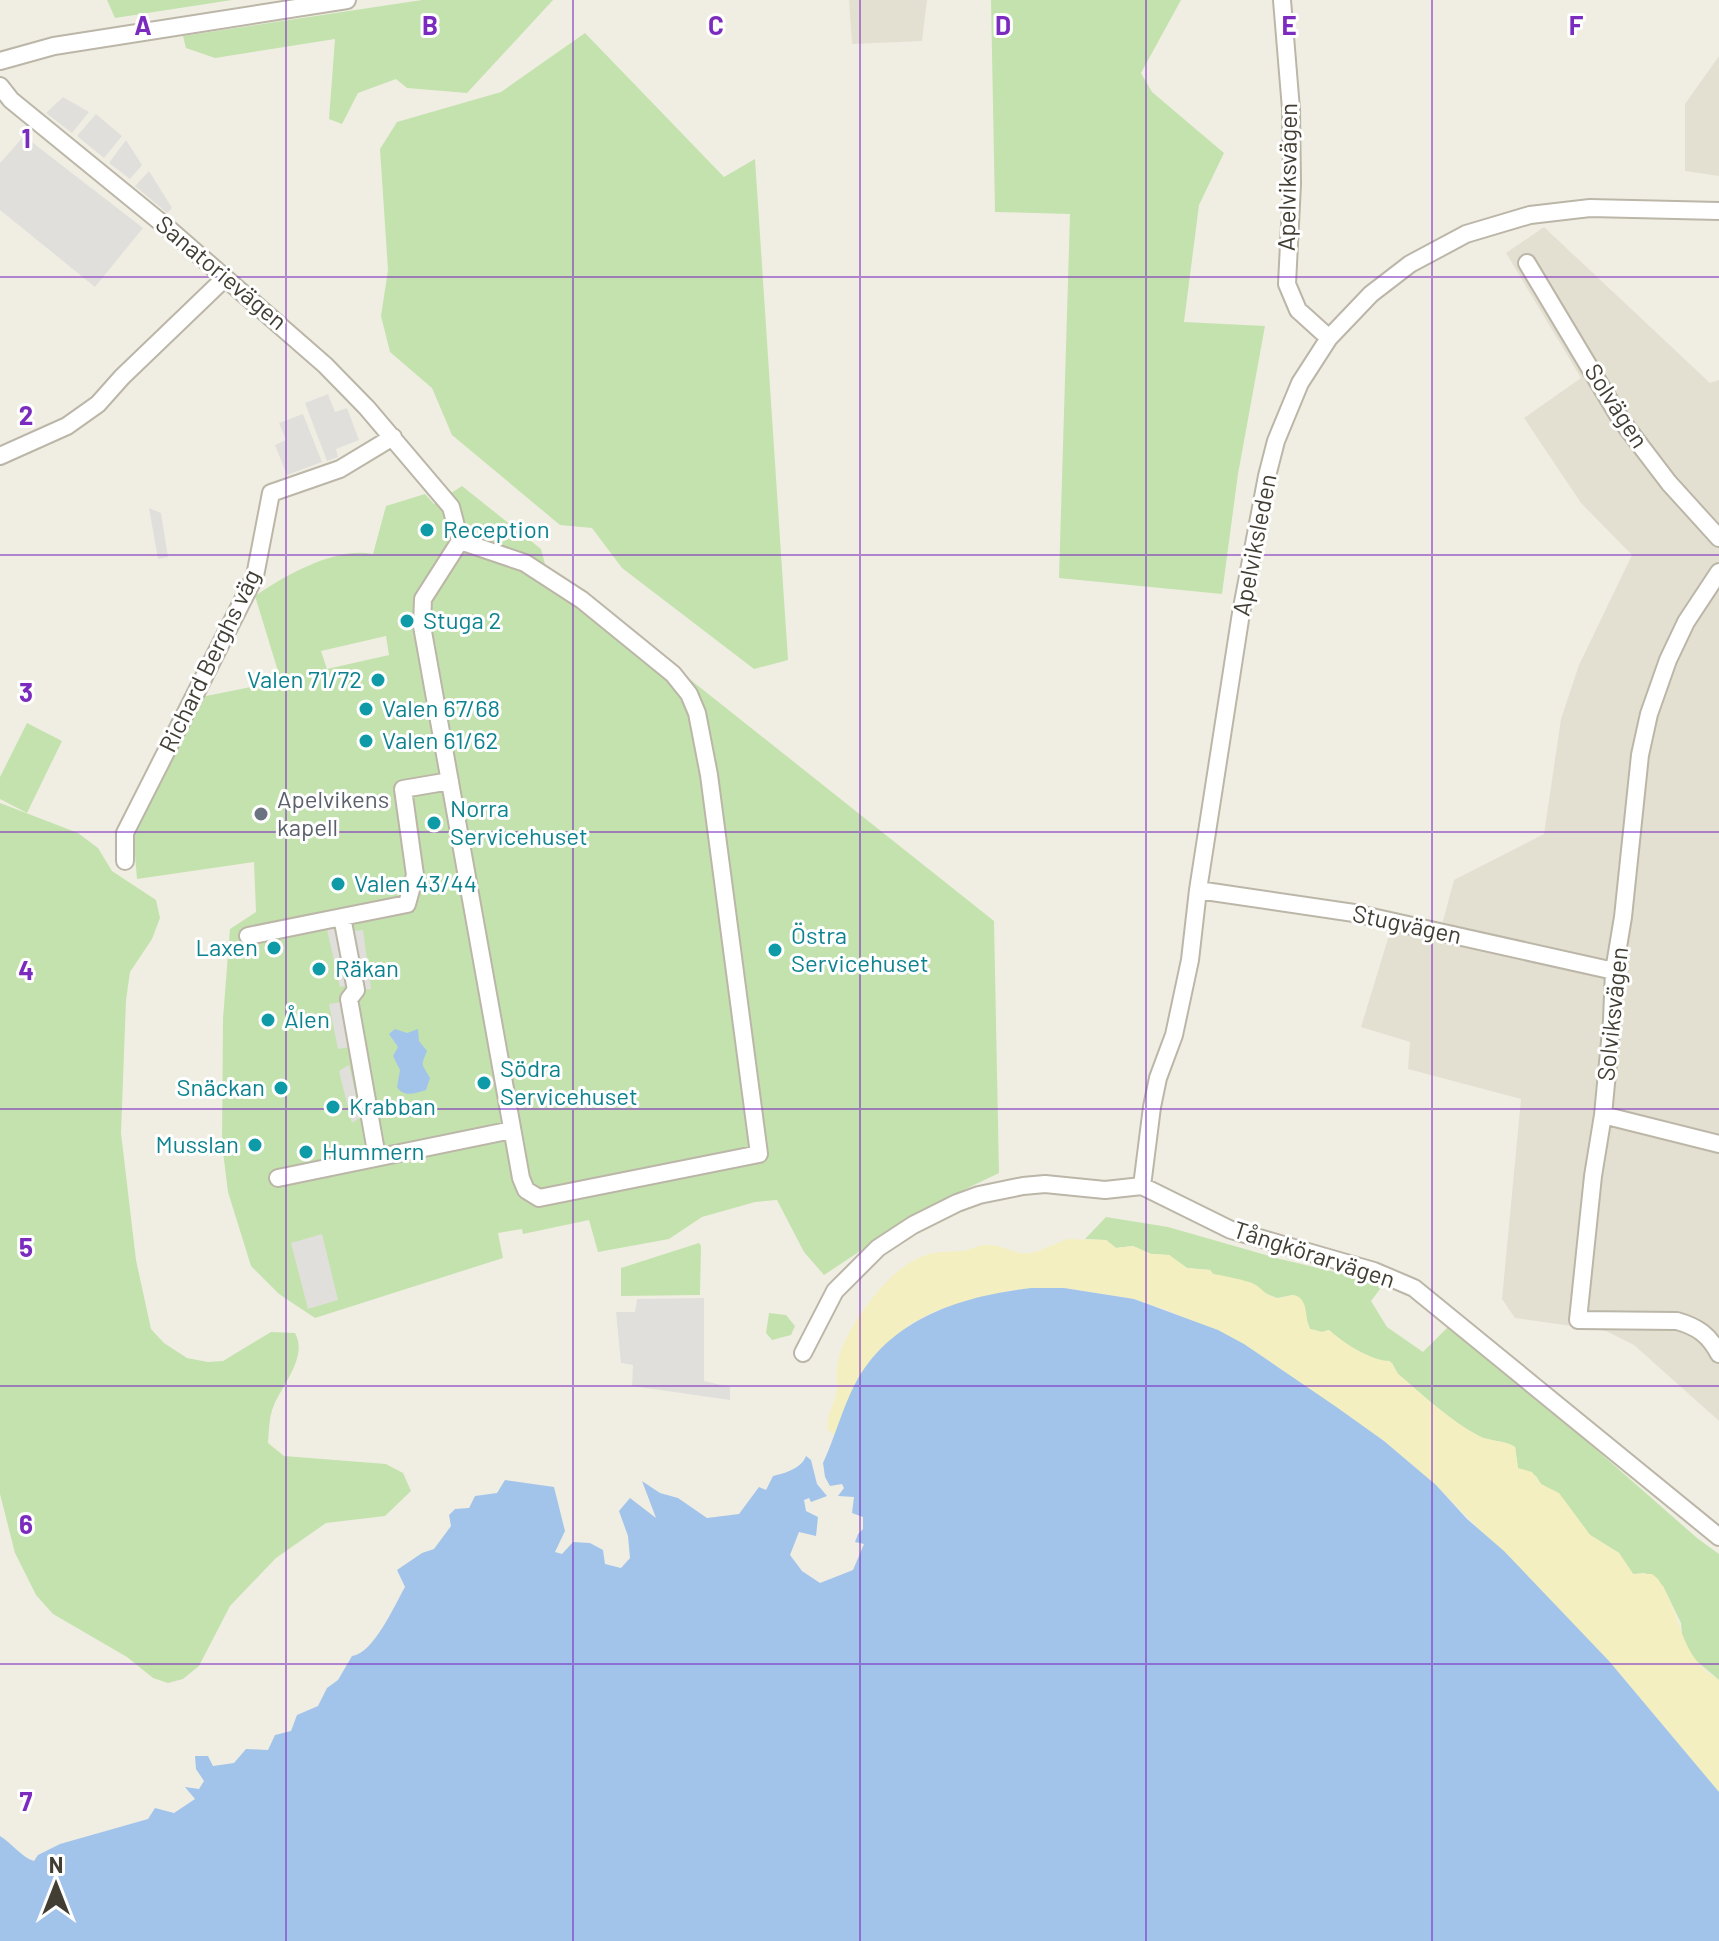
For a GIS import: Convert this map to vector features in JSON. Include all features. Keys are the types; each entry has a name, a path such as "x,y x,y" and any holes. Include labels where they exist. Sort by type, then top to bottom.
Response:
{"street":[{"path":"0,61 54,46 347,0"},
{"name":"Apelviksvägen","path":"1282,0 1291,109 1292,184 1287,284 1298,310 1329,338"},
{"name":"Sanatorievägen","path":"0,86 11,100 112,181 315,355 393,437 451,507 460,541"},
{"name":"Apelviksleden","path":"1142,1186 1158,1078 1174,1035 1190,960 1241,613 1267,476 1276,441 1300,383 1329,338 1371,294 1410,264 1487,226 1530,215 1590,208 1719,211"},
{"name":"Solvägen","path":"1527,263 1621,420 1669,483 1719,538"},
{"path":"0,456 85,415 225,278"},
{"name":"Richard Berghs väg","path":"125,861 125,833 255,576 271,493 340,469 393,437"},
{"path":"460,541 525,563 582,600 673,674 689,694 697,713 709,775 759,1154 539,1198 526,1190 512,1130 422,626 423,599 460,541"},
{"name":"Solviksvägen","path":"1719,572 1686,622 1668,660 1649,714 1636,782 1623,917 1614,971 1603,1115 1593,1176 1578,1320 1677,1321 1692,1325 1710,1337 1719,1354"},
{"path":"248,936 407,904 415,875 403,789 450,781"},
{"name":"Stugvägen","path":"1198,890 1354,913 1614,971"},
{"path":"342,917 356,990 349,999 377,1157"},
{"path":"1603,1115 1719,1144"},
{"path":"278,1178 512,1130"},
{"path":"803,1353 827,1305 848,1276 878,1248 935,1213 979,1195 1023,1186 1045,1184 1105,1190 1142,1186"},
{"name":"Tångkörarvägen","path":"1142,1186 1231,1230 1374,1271 1414,1288 1719,1537"}],"shaded area":[{"path":"849,0 927,0 922,41 852,44"},
{"path":"1719,56 1719,176 1685,171 1685,104"},
{"path":"63,97 89,112 72,133 46,113"},
{"path":"96,114 122,136 104,158 77,136"},
{"path":"24,136 143,228 95,287 0,210 0,163"},
{"path":"126,140 142,165 130,179 109,163"},
{"path":"149,171 172,208 167,213 135,186"},
{"path":"1544,227 1710,383 1719,380 1719,1421 1634,1345 1606,1331 1515,1318 1502,1299 1521,1099 1408,1069 1410,1042 1361,1027 1390,932 1441,928 1454,880 1544,834 1561,719 1579,665 1632,555 1581,503 1524,418 1581,378 1506,253"},
{"path":"328,394 335,412 347,408 359,440 336,449 338,457 327,461 305,403"},
{"path":"303,414 322,462 287,475 275,445 286,440 279,423"},
{"path":"149,508 161,513 168,557 158,559"},
{"path":"335,923 349,985 340,987 326,925"},
{"path":"363,930 371,989 361,990 353,931"},
{"path":"341,1002 350,1047 338,1049 329,1004"},
{"path":"349,1065 361,1117 352,1123 339,1071"},
{"path":"322,1234 338,1300 308,1309 291,1243"},
{"path":"704,1298 704,1381 730,1387 730,1400 632,1386 633,1365 621,1363 616,1312 635,1312 637,1299"}],"green space":[{"path":"107,0 232,0 115,18"},
{"path":"422,0 553,0 467,93 407,88 396,79 358,93 342,124 329,119 335,39 215,58 186,48 183,36"},
{"path":"991,0 1181,0 1141,73 1152,92 1224,153 1199,205 1184,322 1265,326 1238,474 1222,594 1059,578 1070,214 995,212"},
{"path":"585,33 724,177 755,159 788,660 754,669 622,568 592,528 560,525 452,435 432,388 390,352 381,316 388,270 380,149 397,122 501,92"},
{"path":"462,486 541,549 545,564 994,921 999,1173 922,1210 824,1275 804,1252 777,1200 755,1202 702,1217 669,1239 598,1252 589,1220 523,1234 522,1229 498,1233 503,1258 315,1318 279,1294 251,1266 228,1192 222,1144 223,1018 230,929 256,912 254,862 137,879 133,832 201,697 281,681 255,596 296,571 328,558 344,554 373,554 386,506 425,494 434,504","holes":["386,636 389,655 327,669 321,651"]},
{"path":"27,723 62,741 27,813 0,799 0,777"},
{"path":"0,803 78,833 98,848 112,871 156,900 160,918 152,939 130,972 126,1000 121,1133 136,1260 151,1329 164,1343 187,1358 208,1362 223,1361 271,1332 295,1333 298,1342 296,1360 272,1409 268,1443 284,1456 386,1464 403,1473 411,1491 385,1516 326,1523 276,1558 230,1606 199,1666 183,1679 168,1683 153,1678 127,1657 53,1614 36,1595 15,1553 0,1494"},
{"path":"1106,1217 1168,1227 1280,1259 1377,1282 1380,1289 1371,1301 1387,1327 1423,1352 1449,1326 1525,1387 1719,1554 1719,1680 1692,1657 1682,1635 1681,1623 1663,1586 1645,1573 1633,1574 1619,1553 1590,1535 1563,1499 1541,1484 1536,1476 1518,1469 1515,1447 1479,1436 1458,1423 1398,1374 1392,1363 1359,1351 1329,1330 1310,1329 1298,1297 1277,1298 1262,1292 1252,1283 1213,1274 1210,1270 1187,1268 1169,1255 1151,1254 1133,1246 1116,1248 1106,1240 1085,1239"},
{"path":"699,1243 700,1295 621,1296 621,1268"},
{"path":"769,1313 786,1315 795,1326 791,1335 772,1340 766,1333"}],"sand":[{"path":"1067,1239 1106,1240 1116,1248 1133,1246 1151,1254 1169,1255 1187,1268 1210,1270 1213,1274 1252,1283 1274,1297 1298,1297 1305,1306 1310,1329 1329,1330 1358,1350 1390,1361 1398,1374 1458,1423 1479,1436 1515,1447 1518,1468 1532,1472 1541,1484 1559,1493 1590,1535 1619,1553 1633,1574 1652,1574 1658,1579 1695,1659 1719,1680 1719,1792 1609,1661 1436,1485 1384,1441 1244,1344 1167,1310 1134,1299 1064,1288 1012,1290 938,1310 910,1324 856,1383 834,1435 828,1430 837,1389 839,1356 865,1307 897,1272 916,1259 935,1253 991,1245 1027,1253"}],"water":[{"path":"395,1029 407,1033 418,1029 419,1041 427,1051 423,1063 430,1078 426,1090 407,1094 397,1087 400,1070 393,1056 398,1047 389,1034"},
{"path":"1031,1288 1064,1288 1134,1299 1218,1330 1244,1344 1335,1406 1384,1441 1436,1485 1609,1661 1719,1792 1719,1941 0,1941 0,1836 34,1861 38,1855 60,1844 148,1819 155,1808 174,1813 195,1799 185,1787 199,1789 204,1781 196,1769 195,1756 208,1756 213,1766 234,1763 246,1749 268,1750 275,1735 291,1731 297,1715 318,1706 327,1688 338,1680 352,1656 376,1638 405,1587 397,1570 422,1553 434,1549 451,1526 449,1515 455,1509 469,1508 475,1496 497,1493 505,1480 554,1487 565,1531 555,1552 562,1554 573,1542 590,1543 603,1550 605,1564 621,1568 630,1558 628,1536 619,1511 630,1498 656,1518 642,1481 660,1493 678,1498 707,1518 739,1514 759,1487 766,1490 773,1476 797,1467 806,1456 811,1460 817,1484 827,1496 811,1502 809,1498 804,1500 806,1511 818,1517 816,1536 799,1532 790,1555 802,1571 820,1583 853,1570 864,1544 855,1542 863,1529 863,1517 852,1513 854,1497 838,1496 844,1488 842,1484 830,1486 823,1463 855,1384 870,1361 888,1342 930,1314 979,1297"}],"place":[{"name":"Reception","path":"427,530"},
{"name":"Stuga 2","path":"407,621"},
{"name":"Valen 71/72","path":"378,680"},
{"name":"Valen 67/68","path":"366,709"},
{"name":"Valen 61/62","path":"366,741"},
{"name":"Apelvikens kapell","path":"261,814"},
{"name":"Norra Servicehuset","path":"434,823"},
{"name":"Valen 43/44","path":"338,884"},
{"name":"Laxen","path":"274,948"},
{"name":"Östra Servicehuset","path":"775,950"},
{"name":"Räkan","path":"319,969"},
{"name":"Ålen","path":"268,1020"},
{"name":"Södra Servicehuset","path":"484,1083"},
{"name":"Snäckan","path":"281,1088"},
{"name":"Krabban","path":"333,1107"},
{"name":"Musslan","path":"255,1145"},
{"name":"Hummern","path":"306,1152"}]}
